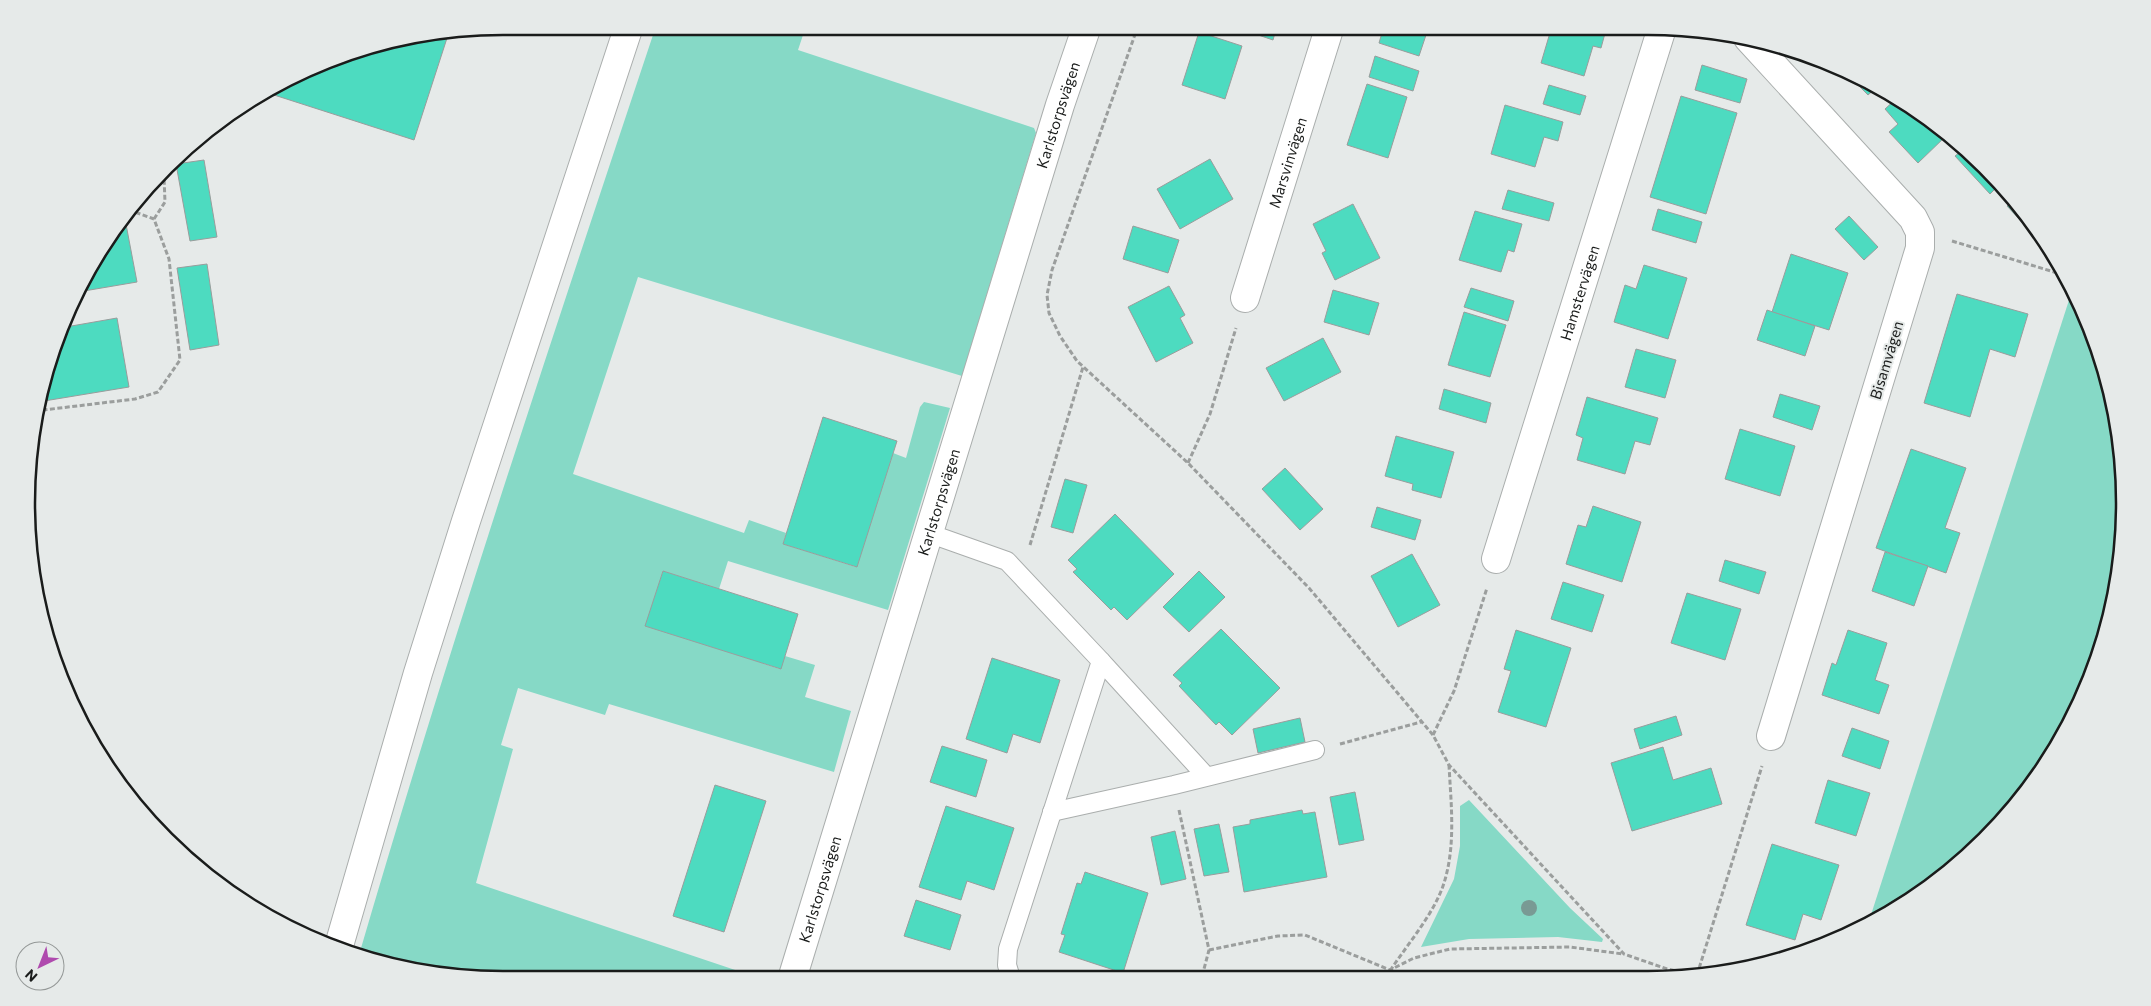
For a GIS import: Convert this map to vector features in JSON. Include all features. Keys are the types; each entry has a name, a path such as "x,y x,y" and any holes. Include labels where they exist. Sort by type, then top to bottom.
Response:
{"street":[{"path":"340,941 418,673 568,208 626,35"},
{"name":"Karlstorpsvägen","path":"794,971 1060,105 1084,35"},
{"name":"Marsvinvägen","path":"1245,298 1327,35"},
{"name":"Hamstervägen","path":"1496,559 1660,35"},
{"path":"1757,48 1913,218 1920,232"},
{"name":"Bisamvägen","path":"1771,736 1920,248 1920,232"}],"lane":[{"path":"928,533 1007,561 1206,776"},
{"path":"1009,971 1007,964 1008,949 1101,661"},
{"path":"1052,812 1174,785 1315,750"}],"path":[{"path":"1135,35 1052,270 1047,295 1049,313 1060,336 1083,367 1188,463 1309,588 1433,735 1449,765 1624,954"},
{"path":"154,219 166,202 164,180"},
{"path":"44,410 135,399 158,392 180,360 169,259 154,219 136,213"},
{"path":"1920,232 2002,254 2054,271"},
{"path":"1188,463 1210,414 1245,298"},
{"path":"1021,574 1083,367"},
{"path":"1433,735 1454,691 1496,559"},
{"path":"1315,750 1421,722"},
{"path":"1699,968 1771,736"},
{"path":"1390,970 1427,916 1444,883 1451,837 1449,765"},
{"path":"1174,785 1209,950 1203,971"},
{"path":"1209,950 1278,936 1306,935 1390,970 1414,958 1450,949 1570,947 1624,954 1673,970"}],"green space":[{"path":"653,35 803,35 798,50 1034,128 1036,133 962,376 638,277 573,474 744,533 749,520 786,533 783,544 856,567 893,453 906,458 920,407 924,402 950,408 888,610 728,561 719,589 663,571 646,626 780,669 785,656 815,665 805,697 851,711 834,772 609,704 605,715 518,688 501,745 513,749 476,883 738,971 472,970 412,962 361,948 429,722 541,373"},
{"path":"2069,299 2091,353 2100,382 2112,442 2115,472 2115,534 2112,564 2100,624 2091,653 2068,710 2053,737 2037,763 2000,812 1957,855 1908,892 1871,914"},
{"path":"1469,800 1570,908 1603,939 1602,942 1558,937 1469,939 1421,947 1454,879 1460,846 1460,806"}],"building":[{"path":"1198,35 1208,35 1242,46 1225,99 1182,85"},
{"path":"1258,35 1274,35 1273,40"},
{"path":"1381,35 1426,35 1419,56 1379,43"},
{"path":"1549,35 1605,35 1601,48 1593,46 1584,76 1541,63"},
{"path":"447,39 414,140 274,95 296,83 353,60 412,44"},
{"path":"1375,56 1419,71 1413,91 1369,77"},
{"path":"1702,65 1747,79 1740,103 1695,90"},
{"path":"1367,84 1407,97 1388,158 1347,145"},
{"path":"1857,84 1871,92 1868,95"},
{"path":"1549,85 1586,96 1580,115 1543,104"},
{"path":"1681,96 1737,113 1706,214 1650,197"},
{"path":"1891,104 1942,139 1918,163 1889,132 1898,124 1885,109"},
{"path":"1505,105 1563,122 1558,141 1544,137 1535,167 1491,154"},
{"path":"1959,153 1995,189 1990,194 1955,156"},
{"path":"1210,159 1233,199 1180,229 1157,189"},
{"path":"204,160 217,237 190,241 177,168 181,163"},
{"path":"1508,190 1554,203 1549,221 1502,209"},
{"path":"1353,204 1380,258 1335,280 1322,253 1326,251 1313,224"},
{"path":"2008,205 2022,222 2007,206"},
{"path":"1658,209 1702,222 1696,243 1652,230"},
{"path":"1475,211 1522,224 1514,252 1508,250 1501,272 1459,260"},
{"path":"1849,216 1878,247 1864,260 1835,229"},
{"path":"126,226 137,282 86,291"},
{"path":"1133,226 1179,240 1168,273 1123,259"},
{"path":"1791,254 1848,273 1829,330 1772,312"},
{"path":"207,264 219,345 190,350 177,268"},
{"path":"1644,265 1687,278 1668,339 1614,322 1625,285 1636,289"},
{"path":"1169,286 1185,315 1180,318 1193,343 1156,362 1128,307"},
{"path":"1471,288 1514,301 1508,321 1464,307"},
{"path":"1333,290 1379,303 1369,335 1324,322"},
{"path":"1957,294 2028,314 2015,357 1990,349 1970,417 1924,403"},
{"path":"1767,310 1815,326 1805,356 1757,340"},
{"path":"1464,312 1506,325 1490,377 1448,365"},
{"path":"117,318 129,387 47,401 60,353 70,326"},
{"path":"1323,338 1341,372 1284,401 1266,368"},
{"path":"1636,349 1676,360 1665,398 1625,387"},
{"path":"1444,389 1491,403 1486,423 1439,409"},
{"path":"1780,394 1820,406 1812,430 1773,417"},
{"path":"1587,397 1658,418 1650,445 1635,441 1625,474 1577,460 1583,438 1576,435"},
{"path":"823,417 897,441 857,567 783,544"},
{"path":"1740,429 1795,446 1780,496 1725,479"},
{"path":"1396,436 1454,452 1441,498 1412,490 1413,484 1385,476"},
{"path":"1911,449 1966,468 1945,528 1960,533 1946,573 1876,548"},
{"path":"1285,468 1323,509 1300,530 1262,489"},
{"path":"1065,479 1087,485 1073,533 1051,527"},
{"path":"1593,506 1641,522 1622,582 1566,564 1578,525 1586,527"},
{"path":"1377,507 1421,520 1415,540 1371,527"},
{"path":"1115,514 1174,574 1127,620 1114,607 1111,610 1073,572 1077,569 1068,560"},
{"path":"1885,552 1928,566 1914,606 1872,591"},
{"path":"1412,554 1440,605 1398,627 1371,576"},
{"path":"1725,560 1766,572 1759,594 1719,581"},
{"path":"663,571 798,614 781,669 645,626"},
{"path":"1199,571 1225,597 1189,632 1163,607"},
{"path":"1563,582 1604,595 1592,632 1551,619"},
{"path":"1687,593 1741,609 1725,660 1671,643"},
{"path":"1221,629 1280,688 1232,735 1219,722 1216,725 1179,686 1182,683 1173,675"},
{"path":"1516,630 1571,648 1546,727 1498,712 1511,671 1504,669"},
{"path":"1848,630 1887,643 1875,680 1889,685 1879,714 1822,695 1832,663 1836,665"},
{"path":"992,658 1060,680 1040,743 1013,734 1007,753 966,739"},
{"path":"1676,716 1682,735 1640,749 1634,729"},
{"path":"1300,718 1305,742 1258,753 1253,729"},
{"path":"1852,728 1889,741 1880,769 1842,756"},
{"path":"942,746 987,760 976,797 930,782"},
{"path":"1663,747 1673,780 1711,768 1722,804 1632,831 1611,763"},
{"path":"1828,780 1870,793 1856,836 1815,823"},
{"path":"715,785 766,801 724,932 673,916"},
{"path":"1355,792 1364,840 1339,845 1330,797"},
{"path":"946,806 1014,828 994,890 967,881 961,900 919,887"},
{"path":"1302,810 1303,814 1315,812 1327,877 1244,892 1233,827 1250,824 1250,820"},
{"path":"1219,824 1229,872 1204,876 1194,829"},
{"path":"1175,831 1186,879 1161,885 1151,837"},
{"path":"1772,844 1839,865 1821,920 1803,914 1795,940 1746,925"},
{"path":"1085,872 1148,893 1124,971 1117,971 1059,952 1065,935 1061,934 1077,883 1081,884"},
{"path":"916,900 961,915 950,950 904,936"}]}
